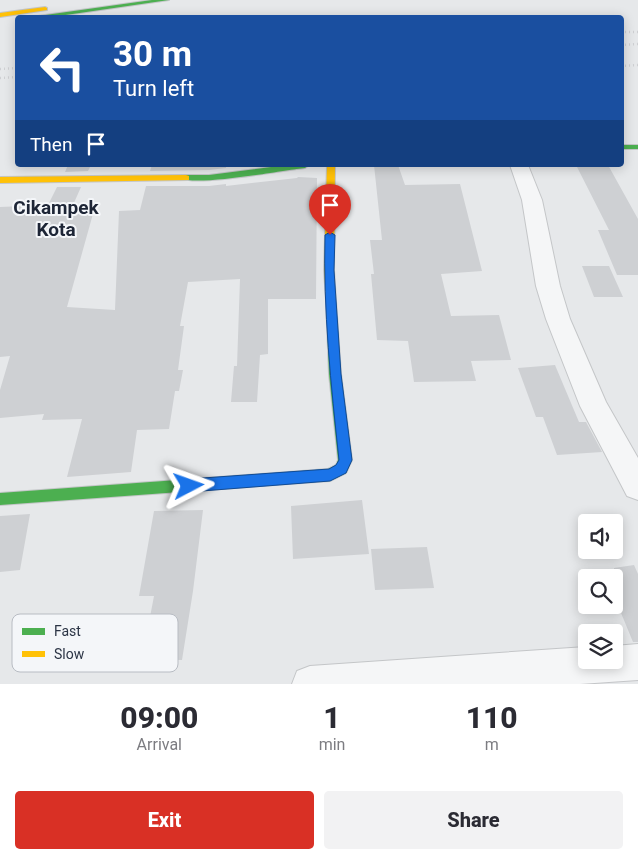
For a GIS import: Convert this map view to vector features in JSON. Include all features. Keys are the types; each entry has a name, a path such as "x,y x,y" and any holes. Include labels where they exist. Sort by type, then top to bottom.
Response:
{"main road":[{"path":"0,6 49,0"},
{"path":"0,15 121,0"},
{"path":"50,15 166,0"},
{"path":"0,21 15,19"},
{"path":"624,147 638,147"},
{"path":"0,180 209,178 239,170 278,167"},
{"path":"0,499 330,475 341,469 345,460 336,374 329,270 331,167"}],"street":[{"path":"519,167 532,200 548,286 558,319 594,406 638,486"},
{"path":"310,684 638,662"}],"building":[{"path":"67,167 90,167 88,171 65,172"},
{"path":"151,167 226,167 209,170 150,171"},
{"path":"374,167 399,167 405,185 460,184 482,271 441,274 451,316 499,315 511,360 471,361 476,381 414,382 408,341 377,340 371,274 374,274 370,240 382,240"},
{"path":"577,167 609,167 638,219 638,275 617,275 598,230 609,230"},
{"path":"298,177 317,178 316,299 268,299 268,354 260,355 257,402 231,402 234,366 237,366 240,279 188,282 180,326 184,326 178,370 183,370 179,391 175,391 169,429 137,430 131,472 67,477 82,419 42,420 44,414 0,418 0,390 10,356 0,357 0,207 48,205 57,187 81,187 73,205 96,203 67,307 115,310 119,211 140,210 146,186 209,186 226,184 226,186"},
{"path":"582,266 609,266 623,297 594,297"},
{"path":"555,365 579,422 586,422 602,452 557,455 543,417 536,417 518,368"},
{"path":"362,500 369,554 293,559 291,506"},
{"path":"203,510 182,660 178,660 178,614 151,614 154,596 139,596 154,511"},
{"path":"30,514 20,570 0,572 0,516"},
{"path":"427,547 434,588 375,590 371,549"},
{"path":"634,565 638,574 638,642 633,642 621,614 623,614 623,569 614,568"}],"railway":[{"path":"624,32 638,32"},
{"path":"624,45 638,44"},
{"path":"624,66 638,65"},
{"path":"0,69 15,68"},
{"path":"0,78 15,77"}],"traffic: fast":[{"path":"50,15 166,0"},
{"path":"624,147 638,147"},
{"path":"186,178 209,178 290,167"},
{"path":"0,499 330,475 341,469 345,460 335,374 331,301"}],"traffic: slow":[{"path":"0,15 45,9"},
{"path":"331,167 329,270 331,301"},
{"path":"0,180 186,178"}],"district":[{"name":"Cikampek Kota","path":"56,218"}],"route":[{"path":"189,486 330,475 341,469 345,460 336,374 329,270 330,235"}]}
